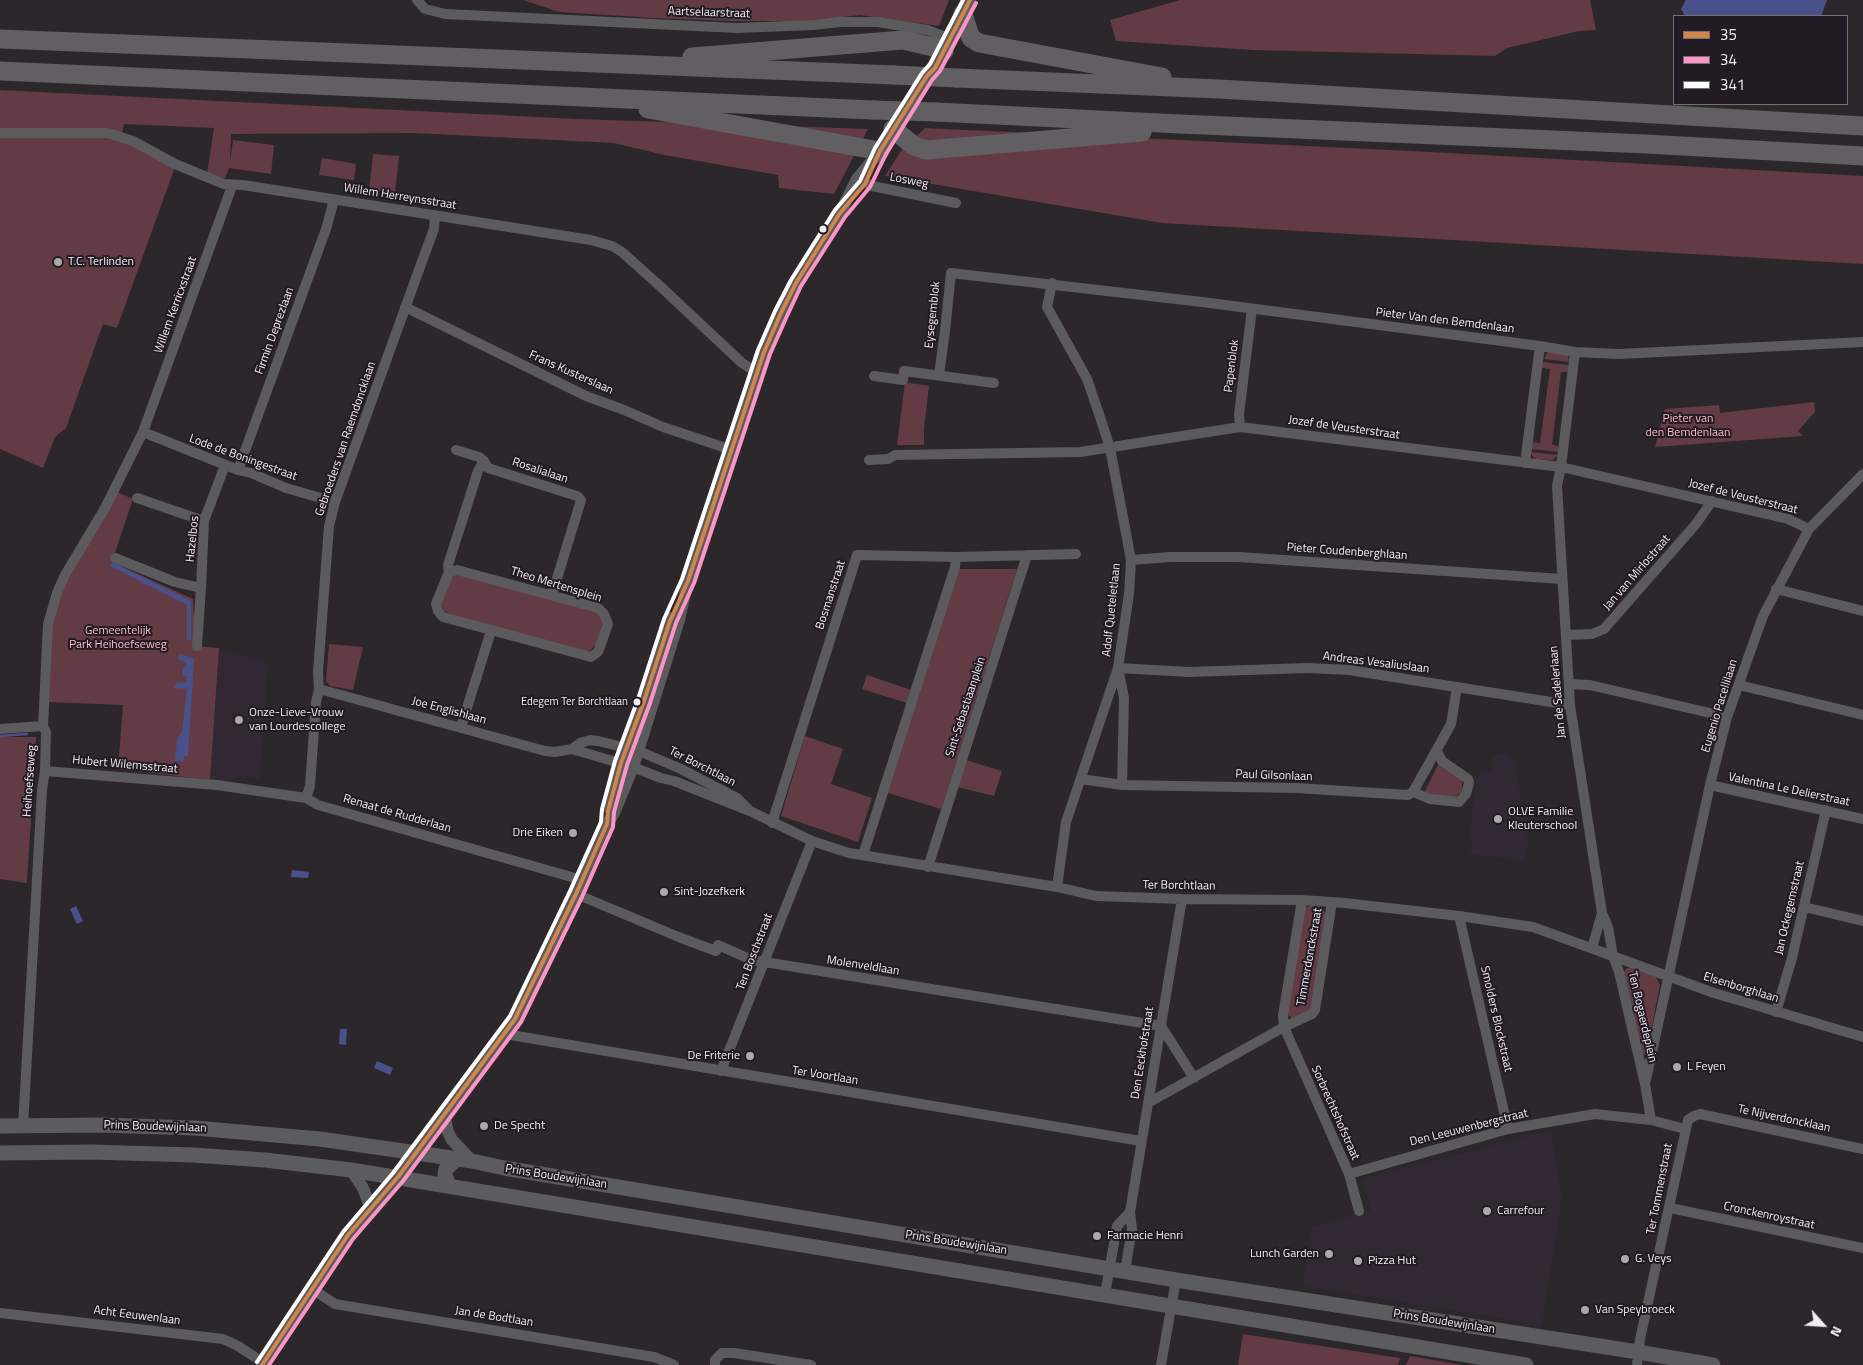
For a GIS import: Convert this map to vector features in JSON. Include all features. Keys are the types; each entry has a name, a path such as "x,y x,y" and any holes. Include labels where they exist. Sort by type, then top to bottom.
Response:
{"highway":[{"path":"964,5 969,33 979,43 1219,89"},
{"path":"0,40 1219,89 1863,126"},
{"path":"608,63 903,40 942,45"},
{"path":"0,71 1646,144 1863,156"},
{"path":"596,98 684,117 880,151"},
{"path":"892,129 914,146 926,150 1130,133 1180,124"}],"main road":[{"name":"Prins Boudewijnlaan","path":"0,1126 101,1125 195,1128 320,1139 465,1160 504,1168 1109,1265 1125,1271 1176,1280 1638,1358 1713,1365"},
{"path":"193,1155 197,1142 195,1128"},
{"path":"0,1153 90,1152 193,1155 275,1161 351,1170 1526,1365"},
{"path":"453,1187 448,1184 444,1174 446,1169 465,1160"}],"street":[{"name":"Aartselaarstraat","path":"417,0 425,9 445,14 737,28 814,25 839,22 878,22 927,30 942,45"},
{"path":"263,1364 348,1236 398,1177 515,1019 576,894 607,824 614,813 633,767 679,620 688,582 764,352 780,313 796,283 927,76 928,66 964,5"},
{"name":"Willem Herreynsstraat","path":"0,133 108,133 133,141 209,180 232,186 243,185 435,215 591,240 612,246 622,252 661,286 742,363 758,373"},
{"name":"Losweg","path":"861,182 956,203"},
{"name":"Willem Kerricxstraat","path":"143,432 232,186"},
{"name":"Firmin Deprezlaan","path":"238,470 326,229 334,200"},
{"name":"Gebroeders van Raemdoncklaan","path":"306,798 310,786 316,702 319,689 319,663 328,535 335,502 434,229 435,215"},
{"name":"Eysegemblok","path":"939,375 951,273 1026,281"},
{"name":"Pieter Van den Bemdenlaan","path":"1026,281 1202,302 1575,352 1620,354 1863,342"},
{"name":"Adolf Queteletlaan","path":"1052,283 1047,307 1087,379 1110,448 1130,560 1129,594 1118,668 1066,822 1057,888"},
{"name":"Frans Kusterslaan","path":"405,307 586,396 663,427 732,450"},
{"name":"Papenblok","path":"1240,426 1239,414 1252,310"},
{"path":"1525,463 1540,346"},
{"name":"Jan de Sadelerlaan","path":"1575,352 1557,486 1562,579 1570,705 1602,913 1608,927 1613,956"},
{"path":"874,376 903,380 904,371 994,383"},
{"name":"Jozef de Veusterstraat","path":"869,460 888,459 895,455 1080,452 1240,426 1561,467 1788,519 1809,529"},
{"name":"Lode de Boningestraat","path":"143,432 286,488 335,502"},
{"name":"Heihoefseweg","path":"22,1126 42,790 45,770 46,732 43,726 48,624 57,593 65,575 105,508 143,432"},
{"name":"Rosalialaan","path":"456,450 480,457 488,468 577,496 581,500 552,596"},
{"path":"449,572 448,565 478,471 484,461"},
{"name":"Hazelbos","path":"197,646 204,521 226,465"},
{"name":"Eugenio Pacellilaan","path":"1668,976 1727,717 1763,616 1809,529 1863,474"},
{"path":"137,498 204,521"},
{"name":"Jan van Mirlostraat","path":"1566,635 1592,634 1604,628 1696,524 1712,501"},
{"name":"Bosmanstraat","path":"772,823 857,555 956,557 1076,554"},
{"name":"Sint-Sebastiaanplein","path":"928,867 1027,556"},
{"path":"863,855 955,567 956,557"},
{"name":"Pieter Coudenberghlaan","path":"1130,560 1171,557 1239,557 1562,579"},
{"path":"114,558 174,582 201,588"},
{"name":"Theo Mertensplein","path":"457,570 552,596 598,608 604,614 608,624 598,652 591,657 443,617 438,611 436,604 449,572 457,570"},
{"path":"607,824 608,811 620,763 644,701 670,621 688,582"},
{"path":"1776,590 1863,611"},
{"path":"461,727 492,631"},
{"path":"1118,668 1124,698 1122,785"},
{"name":"Andreas Vesaliuslaan","path":"1118,668 1190,672 1307,668 1349,670 1570,705"},
{"path":"1569,684 1590,684 1727,717"},
{"path":"1739,685 1863,715"},
{"path":"1414,792 1450,724 1457,687"},
{"name":"Joe Englishlaan","path":"319,689 545,751 555,752 572,748 590,740 626,748"},
{"path":"0,729 43,726"},
{"name":"Joe Englishlaan","path":"572,748 620,763"},
{"name":"Ter Borchtlaan","path":"626,748 639,751 737,798 750,811"},
{"name":"Paul Gilsonlaan","path":"1081,779 1122,785 1296,788 1408,794 1414,792 1430,800 1459,802 1464,798 1469,783 1468,779 1447,766 1437,751"},
{"name":"Ter Borchtlaan","path":"620,763 674,781 750,811 812,841 848,853 1096,896 1302,900 1459,916 1533,927 1613,956"},
{"name":"Hubert Wilemsstraat","path":"45,770 204,784"},
{"name":"Renaat de Rudderlaan","path":"204,784 306,798 318,805 582,880"},
{"name":"Valentina Le Delierstraat","path":"1710,785 1863,819"},
{"name":"Jan Ockegemstraat","path":"1776,1012 1792,958 1826,810"},
{"name":"Ten Boschstraat","path":"721,1071 812,841"},
{"name":"Molenveldlaan","path":"576,894 716,951 718,945 752,960 764,963 1161,1026"},
{"name":"Den Eeckhofstraat","path":"1125,1271 1132,1229 1130,1212 1182,899"},
{"name":"Timmerdonckstraat","path":"1284,1027 1283,1015 1302,900"},
{"name":"Timmerdonckstraat","path":"1148,1103 1284,1027 1312,1014 1315,1010 1332,902"},
{"path":"1804,907 1863,921"},
{"name":"Jan de Sadelerlaan","path":"1592,948 1602,913"},
{"name":"Smolders Blockstraat","path":"1459,916 1508,1129"},
{"name":"Elsenborghlaan","path":"1613,956 1714,993 1863,1037"},
{"name":"Ten Bogaerdeplein","path":"1613,956 1619,972 1645,1084 1651,1120"},
{"name":"Ten Bogaerdeplein","path":"1645,1084 1668,976"},
{"path":"1161,1026 1194,1078"},
{"name":"Sorbrechtshofstraat","path":"1284,1027 1349,1174 1359,1211"},
{"name":"Ter Voortlaan","path":"505,1034 1141,1141"},
{"path":"444,1114 448,1132 465,1160"},
{"name":"Den Leeuwenbergstraat","path":"1349,1174 1508,1129 1595,1114 1651,1120 1685,1129"},
{"name":"Ter Tommenstraat","path":"1638,1358 1685,1129 1688,1120 1700,1114"},
{"name":"Te Nijverdoncklaan","path":"1700,1114 1863,1149"},
{"path":"351,1170 363,1188 371,1209"},
{"name":"Cronckenroystraat","path":"1670,1208 1863,1248"},
{"name":"Den Eeckhofstraat","path":"1109,1265 1117,1226 1130,1212"},
{"path":"1105,1294 1109,1265"},
{"path":"1161,1365 1176,1280"},
{"name":"Jan de Bodtlaan","path":"312,1289 335,1304 654,1357 674,1365"},
{"name":"Acht Eeuwenlaan","path":"0,1313 224,1338 263,1364"},
{"path":"715,1365 715,1360 722,1353 734,1353 811,1365"}],"shaded area":[{"name":"Onze-Lieve-Vrouw van Lourdescollege","path":"219,648 268,663 260,779 233,777 233,782 210,780"},
{"name":"OLVE Familie Kleuterschool","path":"1502,753 1515,762 1529,846 1527,846 1525,861 1470,854 1472,840 1469,839 1477,774 1492,771 1491,757"},
{"path":"1551,1130 1562,1198 1542,1325 1302,1286 1312,1227 1371,1211 1362,1179"}],"green space":[{"path":"523,0 949,0 939,26 860,15 809,21 732,21 559,12"},
{"path":"1180,0 1590,0 1596,30 1579,31 1507,48 1495,56 1253,50 1116,41 1110,20"},
{"path":"0,90 578,119 868,129 834,194 779,188 778,175 664,155 614,143 413,133 231,134 230,162 233,140 274,145 271,174 229,168 225,178 207,174 214,128 124,124 122,133 0,130"},
{"path":"925,128 1412,151 1863,176 1863,264 1162,223 885,176 903,148"},
{"path":"76,134 120,139 175,167 117,328 103,324 66,428 55,437 43,468 0,449 0,136"},
{"path":"373,154 399,156 395,193 369,190"},
{"path":"322,158 356,164 354,180 319,175"},
{"path":"1548,352 1566,354 1569,362 1544,359"},
{"path":"1543,362 1569,365 1568,372 1561,372 1552,444 1559,447 1558,452 1531,449 1532,442 1540,443 1550,369 1542,368"},
{"path":"905,382 929,386 924,445 897,445"},
{"name":"Pieter van den Bemdenlaan","path":"1814,402 1815,412 1798,431 1803,436 1655,447 1665,409 1719,405 1720,413"},
{"path":"1531,452 1558,455 1553,460 1536,459 1532,456"},
{"name":"Gemeentelijk Park Heihoefseweg","path":"115,491 133,499 112,562 193,599 196,646 219,648 210,780 118,769 123,705 49,702 51,624 58,595"},
{"path":"959,569 1017,569 941,809 888,793"},
{"path":"455,573 594,610 600,615 602,620 596,644 590,651 582,652 453,616 445,611 440,604 444,587"},
{"path":"329,644 363,647 353,690 330,686 326,681"},
{"path":"867,675 911,690 907,703 862,689"},
{"path":"805,736 843,749 831,784 872,798 858,842 781,816"},
{"path":"0,737 36,737 27,883 0,879"},
{"path":"966,760 1002,771 994,796 957,787"},
{"path":"1439,763 1462,780 1462,791 1453,799 1424,793"},
{"path":"1311,905 1323,908 1326,917 1310,1010 1293,1019 1287,1014 1305,908"},
{"path":"1627,968 1656,977 1660,985 1645,1055 1643,1054 1624,972"},
{"path":"1243,1334 1400,1358 1398,1365 1238,1365"},
{"path":"1410,1356 1462,1365 1406,1365"}],"water":[{"path":"1686,0 1827,0 1821,15 1684,15 1681,9"},
{"path":"112,562 191,601 191,640 187,640 187,605 110,566"},
{"path":"181,654 194,659 188,756 184,756 183,762 175,761 177,739 182,732 187,689 174,688 177,682 186,683 187,677 183,675 183,668 187,663 178,659 178,656"},
{"path":"292,870 309,872 308,878 291,877"},
{"path":"76,906 83,921 77,924 70,909"},
{"path":"340,1029 347,1029 346,1045 339,1044"},
{"path":"377,1061 393,1068 390,1075 374,1068"}],"waterway":[{"path":"0,736 27,734"}],"transit line":[{"name":"341","path":"257,1362 343,1232 393,1173 510,1016 601,822 602,809 615,761 638,699 664,619 682,579 758,350 775,311 791,280 835,210 860,181 875,148 922,73 930,64 963,0"},
{"name":"35","path":"262,1365 348,1235 398,1177 515,1019 576,894 607,824 608,811 621,763 644,701 670,621 688,581 764,352 781,313 796,283 840,213 865,184 880,151 927,76 935,68 970,0"},
{"name":"34","path":"269,1365 353,1239 403,1181 521,1022 582,897 613,827 614,812 627,765 650,703 676,623 694,583 770,354 801,286 845,217 870,187 886,154 932,80 940,71 976,3"}],"place":[{"name":"T.C. Terlinden","path":"58,262"},
{"name":"Edegem Ter Borchtlaan","path":"637,702"},
{"name":"Onze-Lieve-Vrouw van Lourdescollege","path":"239,720"},
{"name":"OLVE Familie Kleuterschool","path":"1498,819"},
{"name":"Drie Eiken","path":"573,833"},
{"name":"Sint-Jozefkerk","path":"664,892"},
{"name":"De Friterie","path":"750,1056"},
{"name":"L Feyen","path":"1677,1067"},
{"name":"De Specht","path":"484,1126"},
{"name":"Carrefour","path":"1487,1211"},
{"name":"Farmacie Henri","path":"1097,1236"},
{"name":"Lunch Garden","path":"1329,1254"},
{"name":"G. Veys","path":"1625,1259"},
{"name":"Pizza Hut","path":"1358,1261"},
{"name":"Van Speybroeck","path":"1585,1310"}]}
